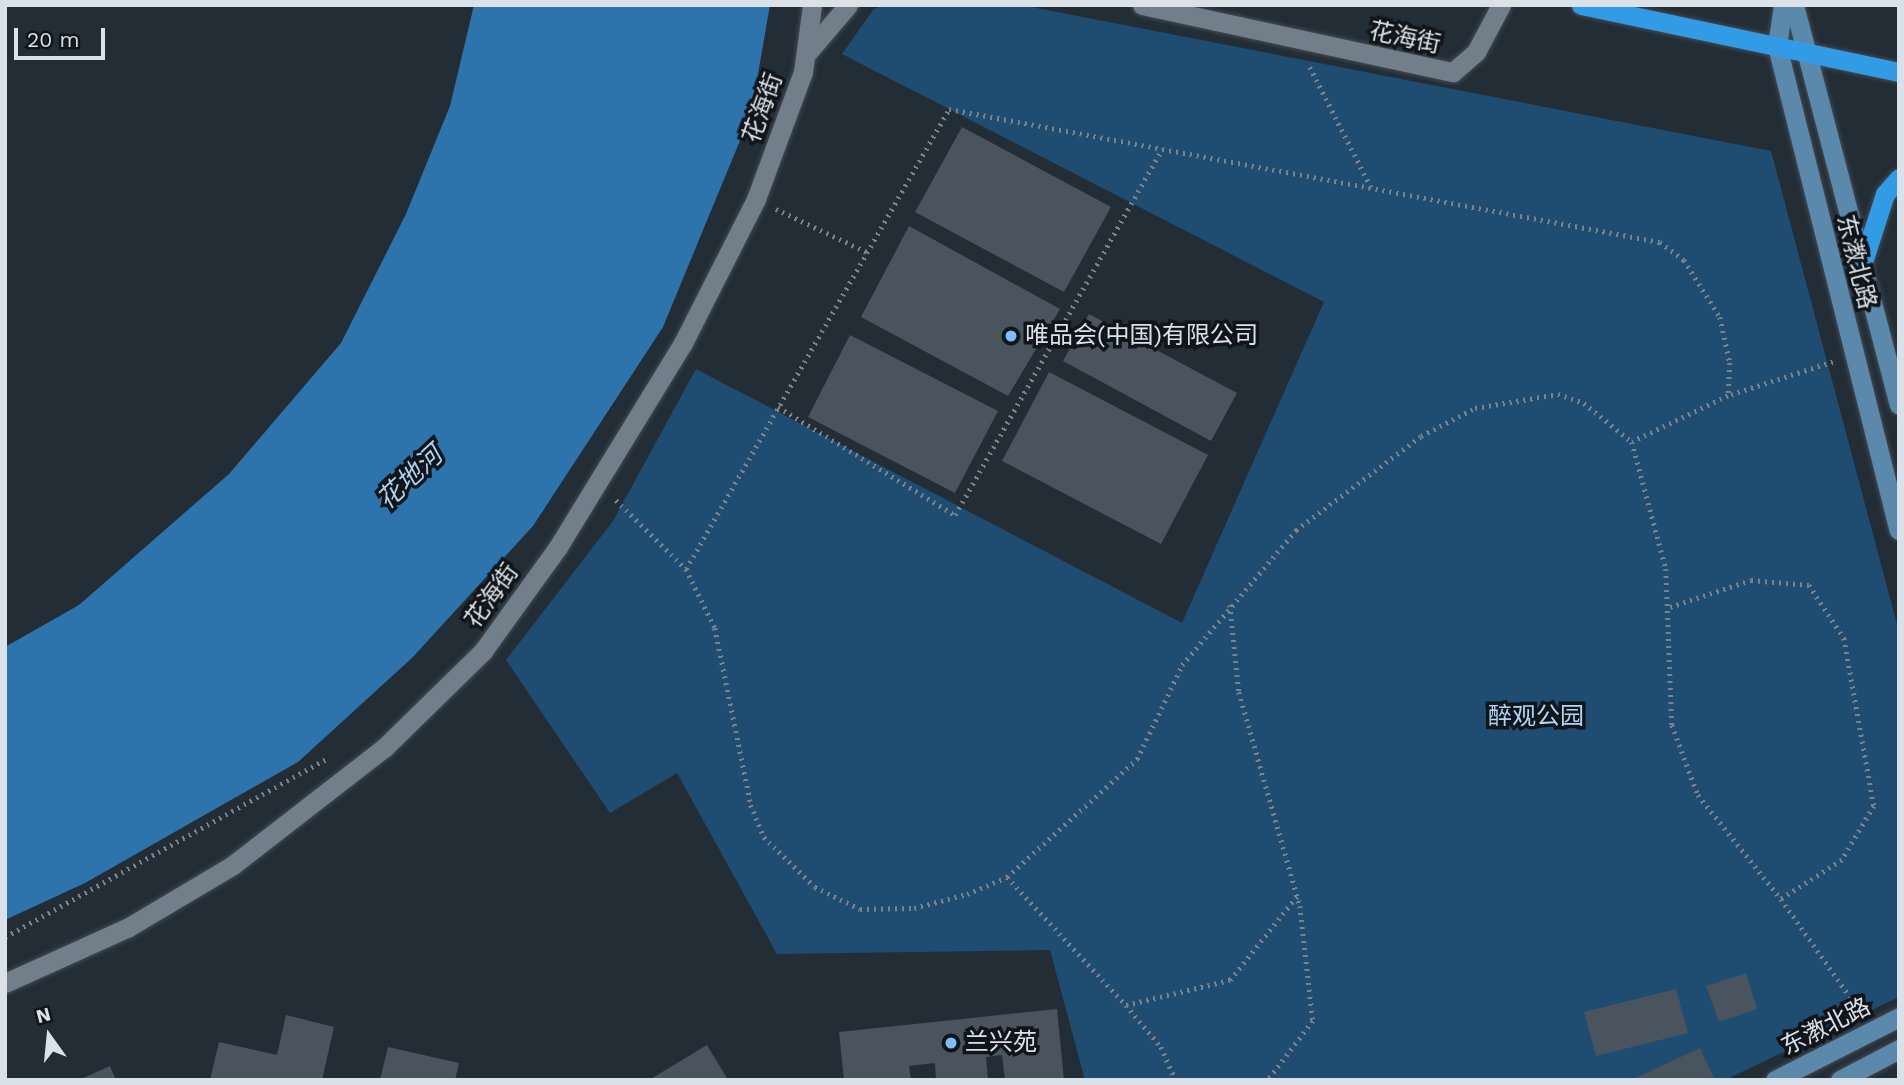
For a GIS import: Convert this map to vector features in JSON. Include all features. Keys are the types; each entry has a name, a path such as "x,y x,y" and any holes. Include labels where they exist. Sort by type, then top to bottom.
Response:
{"highway":[{"path":"1581,5 1899,72"},
{"path":"1862,265 1885,194 1899,178"}],"main road":[{"name":"东漖北路","path":"1783,5 1777,46 1899,530"},
{"name":"东漖北路","path":"1794,5 1899,404"},
{"name":"东漖北路","path":"1776,1080 1899,1017"},
{"path":"1840,1080 1899,1049"}],"street":[{"name":"花海街","path":"5,984 127,928 233,865 384,748 483,651 558,547 683,343 756,199 808,52 812,5"},
{"name":"花海街","path":"808,52 848,5"},
{"name":"花海街","path":"1142,5 1453,72 1476,52 1501,5"}],"path":[{"path":"1296,39 1372,188"},
{"path":"686,569 948,109 1660,242 1684,260 1720,317 1730,363 1728,396"},
{"path":"778,407 956,515 1162,149"},
{"path":"756,199 867,252"},
{"path":"1632,442 1728,396 1854,356"},
{"path":"598,482 686,569 715,628 751,805 764,837 787,864 815,887 860,909 914,908 967,894 1007,877 1137,759 1182,664 1296,530 1421,436 1475,408 1558,394 1584,404 1632,442 1667,569 1670,607 1667,684 1672,725 1698,795 1781,899 1873,1030"},
{"path":"1670,607 1751,580 1809,585 1844,638 1874,806 1842,860 1781,899"},
{"path":"1230,605 1239,692 1297,896 1313,1021 1268,1080"},
{"path":"5,937 334,754"},
{"path":"1007,877 1126,1005 1161,1047 1176,1080"},
{"path":"1126,1005 1230,980 1297,896"}],"green space":[{"name":"醉观公园","path":"882,5 1021,5 1771,151 1899,632 1899,997 1725,1080 1085,1080 1050,950 777,954 677,773 610,813 506,660 613,521 696,369 1182,623 1324,302 842,54 873,10"}],"water":[{"name":"花地河","path":"474,5 770,5 751,114 663,327 533,526 412,658 298,762 85,883 5,920 5,647 79,605 229,474 341,343 406,214 450,106"}],"building":[{"path":"962,127 1111,207 1064,292 915,212"},
{"path":"909,226 1060,309 1008,396 861,317"},
{"path":"1089,314 1237,393 1211,441 1063,361"},
{"path":"850,335 998,411 955,493 808,417"},
{"path":"1049,372 1208,455 1161,544 1002,461"},
{"path":"1746,973 1757,1009 1719,1022 1706,986"},
{"path":"1676,989 1688,1033 1596,1056 1584,1012"},
{"name":"兰兴苑","path":"1057,1009 1064,1080 1005,1080 1002,1055 986,1057 988,1080 936,1080 935,1063 909,1066 911,1080 844,1080 839,1032"},
{"path":"286,1015 334,1027 322,1080 210,1080 219,1042 277,1055"},
{"path":"707,1045 728,1080 649,1080"},
{"path":"388,1047 459,1063 455,1080 380,1080"},
{"path":"1700,1048 1715,1080 1631,1080"},
{"path":"110,1066 116,1080 79,1080"}],"place":[{"name":"唯品会(中国)有限公司","path":"1011,336"},
{"name":"兰兴苑","path":"951,1043"}]}
